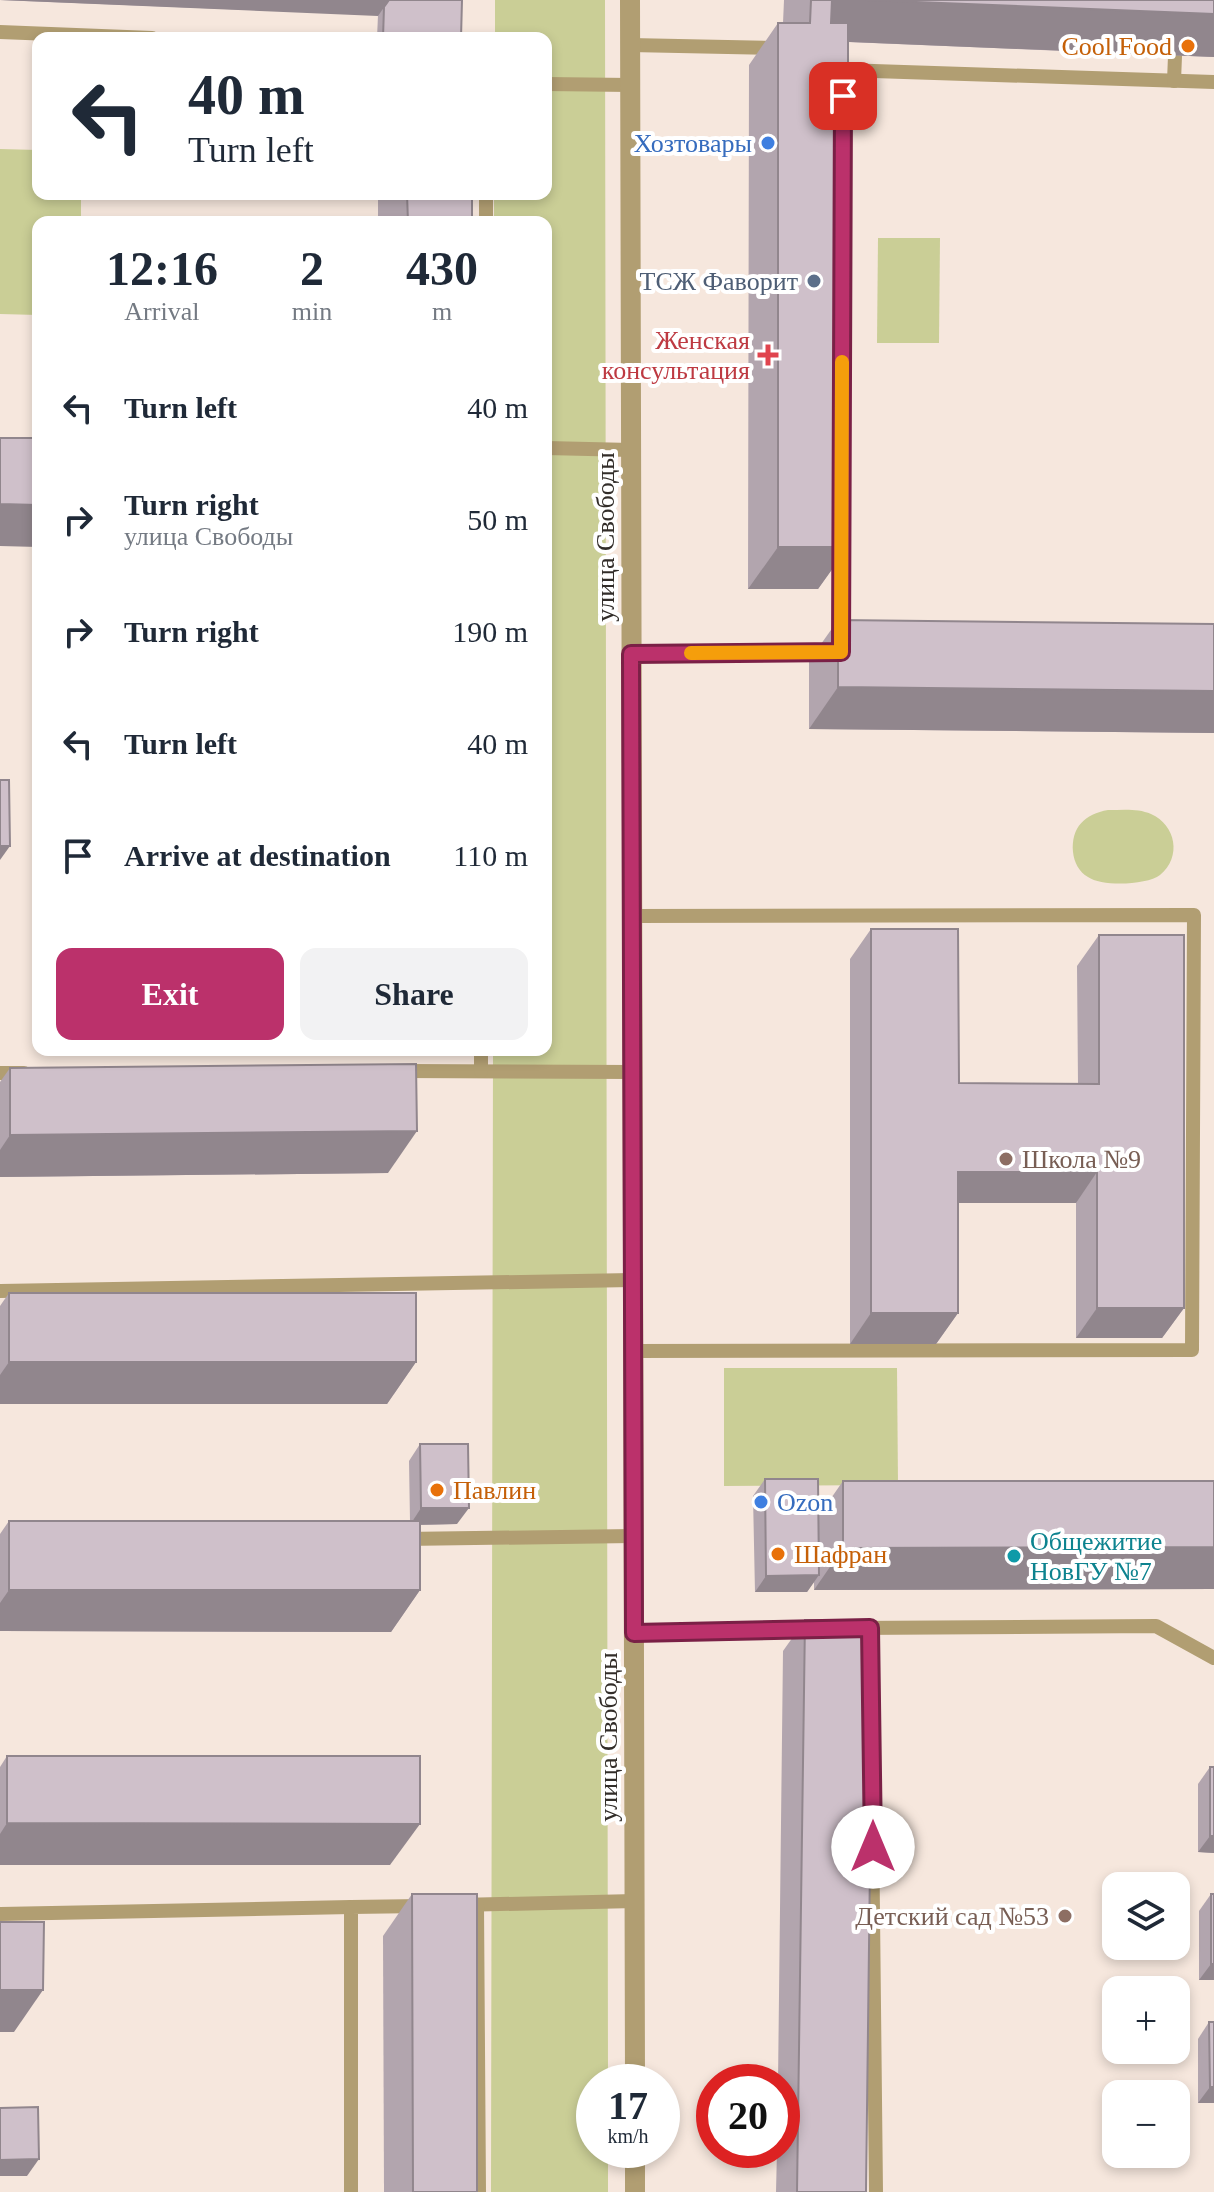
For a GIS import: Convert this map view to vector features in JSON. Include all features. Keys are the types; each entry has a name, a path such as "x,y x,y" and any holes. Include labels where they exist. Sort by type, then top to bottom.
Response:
{"street":[{"name":"улица Свободы","path":"630,0 635,2064"},
{"path":"635,2168 635,2192"}],"lane":[{"path":"0,32 32,33"},
{"path":"630,45 781,48"},
{"path":"817,49 843,77 1214,82"},
{"path":"1174,81 1175,56"},
{"path":"552,84 630,85"},
{"path":"552,448 631,450"},
{"path":"631,654 841,652 842,527"},
{"path":"632,916 1194,915 1192,1350 633,1351"},
{"path":"481,1056 481,1071"},
{"path":"388,1071 632,1072"},
{"path":"0,1073 47,1073"},
{"path":"0,1291 632,1280"},
{"path":"396,1540 633,1536"},
{"path":"634,1633 1156,1626 1214,1658"},
{"path":"870,1628 871,1644"},
{"path":"871,1706 876,2192"},
{"path":"445,1906 635,1901"},
{"path":"477,1905 479,2192"},
{"path":"0,1914 429,1906"},
{"path":"351,1907 351,2192"}],"green space":[{"path":"495,0 605,0 608,2064 576,2064 576,2168 608,2168 608,2192 491,2192 493,1056 552,1056 552,216 494,216 494,200 552,200 552,32 495,32"},
{"path":"0,149 32,150 32,200 81,200 81,216 32,216 32,315 0,314"},
{"path":"878,238 940,238 939,343 877,343"},
{"path":"1108,810 1146,812 1166,826 1171,833 1173,851 1167,868 1160,875 1135,883 1114,883 1095,880 1080,870 1073,852 1074,835 1086,818"},
{"path":"724,1368 897,1368 898,1485 724,1486"}],"building":[{"path":"389,0 462,0 461,32 383,32 384,7"},
{"path":"811,0 832,0 831,23 848,23 848,547 778,547 778,23 810,23"},
{"path":"866,0 1214,0 1214,14"},
{"path":"407,200 472,200 472,216 408,216"},
{"path":"0,438 32,438 32,505 0,504"},
{"path":"838,620 1214,624 1214,691 838,687"},
{"path":"0,780 9,780 10,846 0,846"},
{"name":"Школа №9","path":"871,929 958,929 959,1083 1099,1084 1099,935 1184,935 1184,1308 1097,1308 1097,1172 958,1172 958,1313 871,1313"},
{"path":"416,1064 417,1131 10,1135 10,1068"},
{"path":"9,1293 416,1293 416,1362 9,1362"},
{"path":"420,1444 468,1444 469,1508 421,1508"},
{"path":"765,1479 818,1479 819,1575 766,1576"},
{"path":"843,1481 1214,1481 1214,1547 843,1548"},
{"path":"9,1521 420,1521 420,1590 9,1590"},
{"path":"805,1620 873,1620 866,2192 797,2192 797,2168 800,2168"},
{"path":"7,1756 420,1756 420,1824 7,1823"},
{"path":"1210,1767 1214,1767 1214,1836 1210,1836"},
{"path":"412,1894 477,1894 477,2192 413,2192"},
{"path":"1211,1894 1214,1894 1214,1964 1211,1964"},
{"path":"0,1922 44,1922 43,1990 0,1990"},
{"path":"1209,2022 1214,2022 1214,2087 1210,2087"},
{"path":"38,2107 39,2159 0,2160 0,2108"}],"slow traffic":[{"path":"691,653 841,652 842,362"}],"place":[{"name":"Cool Food","path":"1188,46"},
{"name":"Хозтовары","path":"768,143"},
{"name":"ТСЖ Фаворит","path":"814,281"},
{"name":"Женская консультация","path":"768,355"},
{"name":"Школа №9","path":"1006,1159"},
{"name":"Павлин","path":"437,1490"},
{"name":"Ozon","path":"761,1502"},
{"name":"Шафран","path":"778,1554"},
{"name":"Общежитие НовГУ №7","path":"1014,1556"},
{"name":"Детский сад №53","path":"1065,1916"}],"route":[{"path":"843,96 841,652 631,654 634,1633 870,1628 873,1847"}]}
